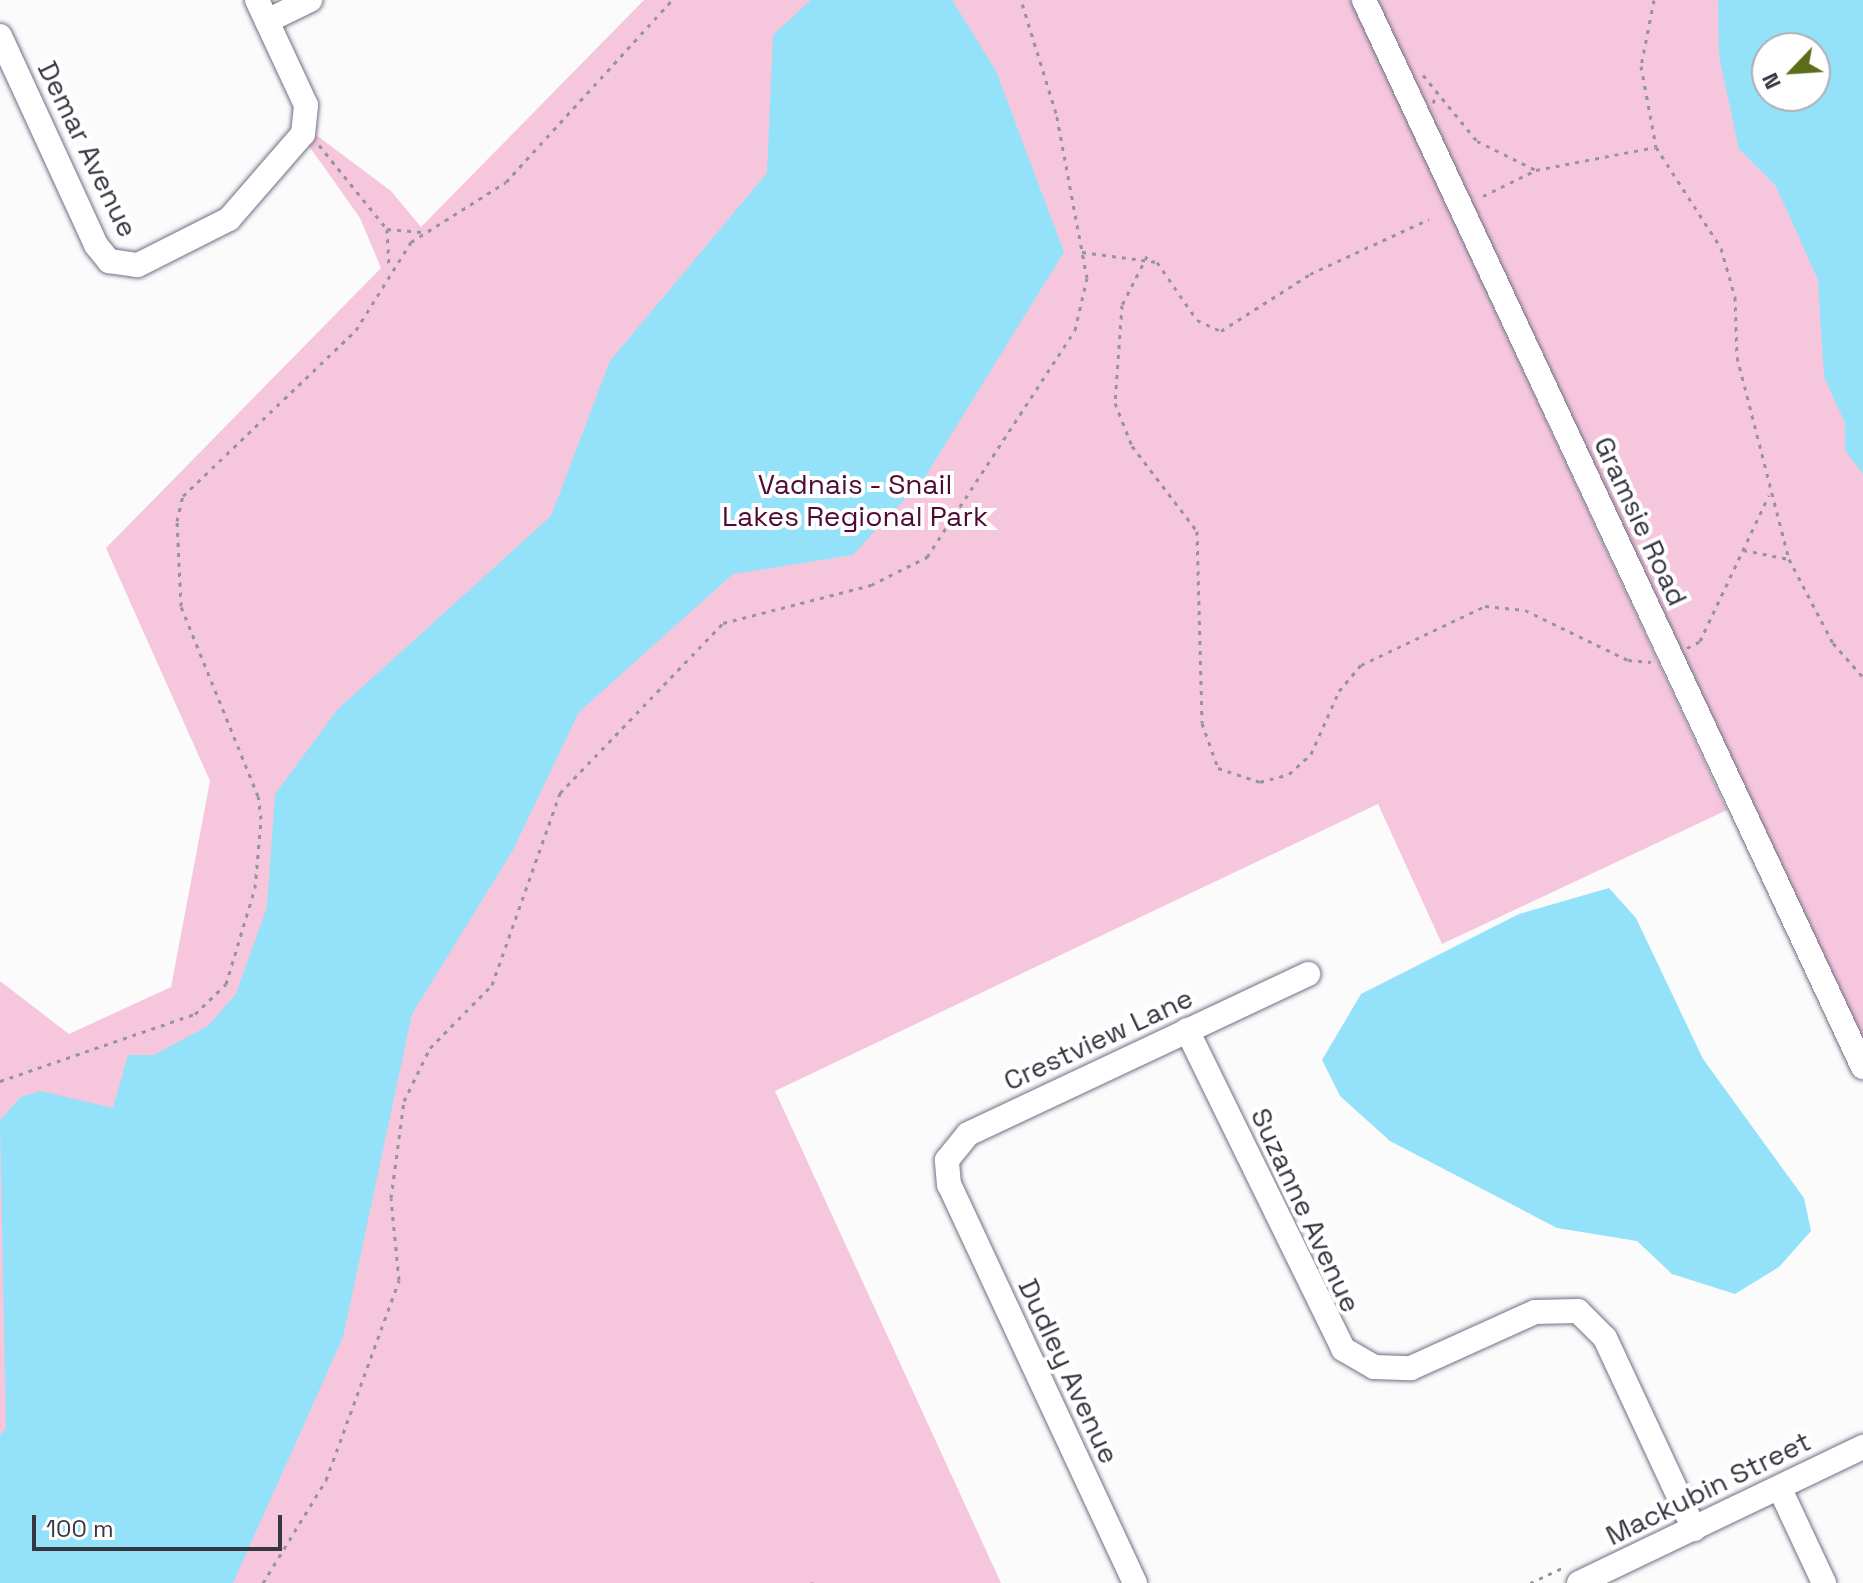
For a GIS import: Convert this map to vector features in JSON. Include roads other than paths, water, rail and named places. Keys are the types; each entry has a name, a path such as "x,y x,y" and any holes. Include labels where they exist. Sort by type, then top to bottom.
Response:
{"street":[{"path":"262,11 310,0"},
{"name":"Gramsie Road","path":"1364,0 1863,1067"},
{"name":"Demar Avenue","path":"0,36 96,245 118,265 138,265 209,233 303,134 306,105 262,11"},
{"name":"Crestview Lane","path":"949,1185 947,1160 960,1139 1308,974"},
{"name":"Suzanne Avenue","path":"1187,1030 1343,1349 1374,1367 1411,1368 1535,1312 1578,1311 1605,1338 1694,1529"},
{"name":"Dudley Avenue","path":"949,1185 1135,1583"},
{"name":"Mackubin Street","path":"1579,1583 1863,1447"},
{"path":"1780,1489 1824,1583"}],"water":[{"path":"811,0 952,0 996,71 1064,252 925,477 853,555 733,574 579,712 513,850 412,1014 343,1337 233,1583 0,1583 0,1435 6,1428 0,1120 21,1097 41,1091 113,1108 128,1055 154,1055 208,1026 236,994 267,907 275,794 338,709 551,516 610,361 767,173 773,35"},
{"path":"1718,0 1863,0 1863,474 1845,450 1845,423 1824,377 1818,280 1776,186 1739,149 1719,56"},
{"path":"1609,888 1636,918 1703,1059 1804,1198 1811,1231 1779,1267 1735,1294 1672,1274 1637,1241 1557,1228 1390,1141 1340,1096 1322,1060 1361,994 1519,914"}],"park label":[{"name":"Vadnais - Snail Lakes Regional Park","path":"855,500"}]}
